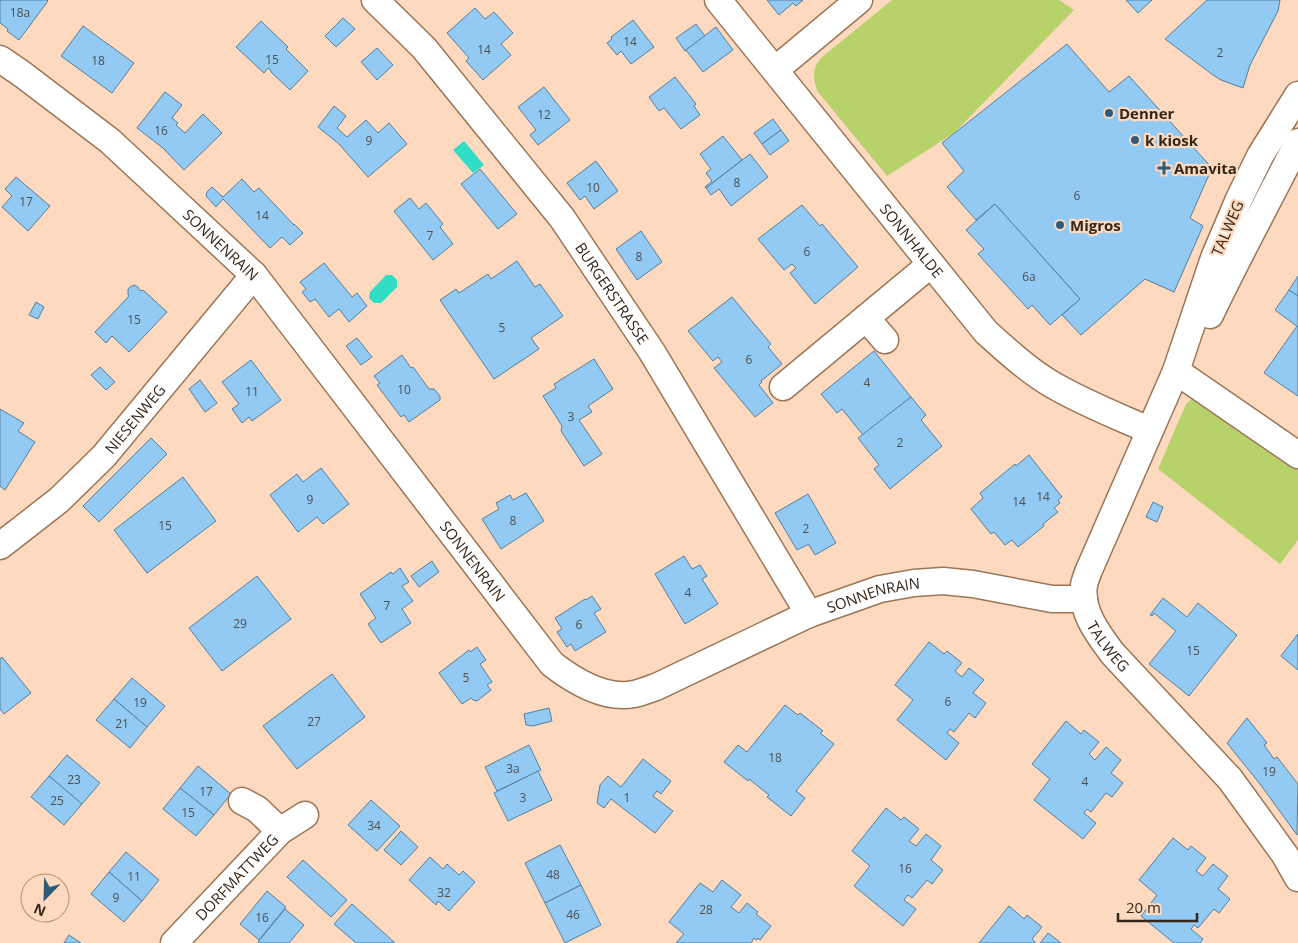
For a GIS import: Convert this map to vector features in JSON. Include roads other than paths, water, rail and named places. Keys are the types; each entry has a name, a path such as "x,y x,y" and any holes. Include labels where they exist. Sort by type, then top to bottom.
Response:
{"street":[{"name":"BURGERSTRASSE","path":"375,0 424,48 562,218 652,352 809,614"},
{"name":"SONNHALDE","path":"718,0 986,332 1011,354 1052,385 1149,430"},
{"path":"776,70 859,0"},
{"name":"SONNENRAIN","path":"0,59 110,141 254,275 552,664 580,683 611,694 633,694 656,687 809,614 880,589 914,583 943,581 973,584 1052,599 1084,599"},
{"name":"TALWEG","path":"1298,95 1260,156 1239,199 1214,258 1176,371 1089,570 1084,586 1084,599 1088,615 1102,639 1113,654 1230,779 1285,856 1298,878"},
{"name":"TALWEG","path":"1176,371 1200,335 1298,142"},
{"path":"783,387 931,264"},
{"name":"NIESENWEG","path":"0,546 59,500 104,456 254,275"},
{"path":"866,318 885,340"},
{"path":"1176,371 1298,455"},
{"path":"249,801 280,831"},
{"name":"DORFMATTWEG","path":"174,943 280,831 304,815"}],"water":[{"path":"464,141 484,165 473,173 453,150"},
{"path":"386,275 392,275 397,280 397,287 381,303 374,303 369,298 370,292"}],"place":[{"name":"Denner","path":"1109,113"},
{"name":"k kiosk","path":"1135,140"},
{"name":"Amavita","path":"1164,168"},
{"name":"Migros","path":"1060,225"}]}
